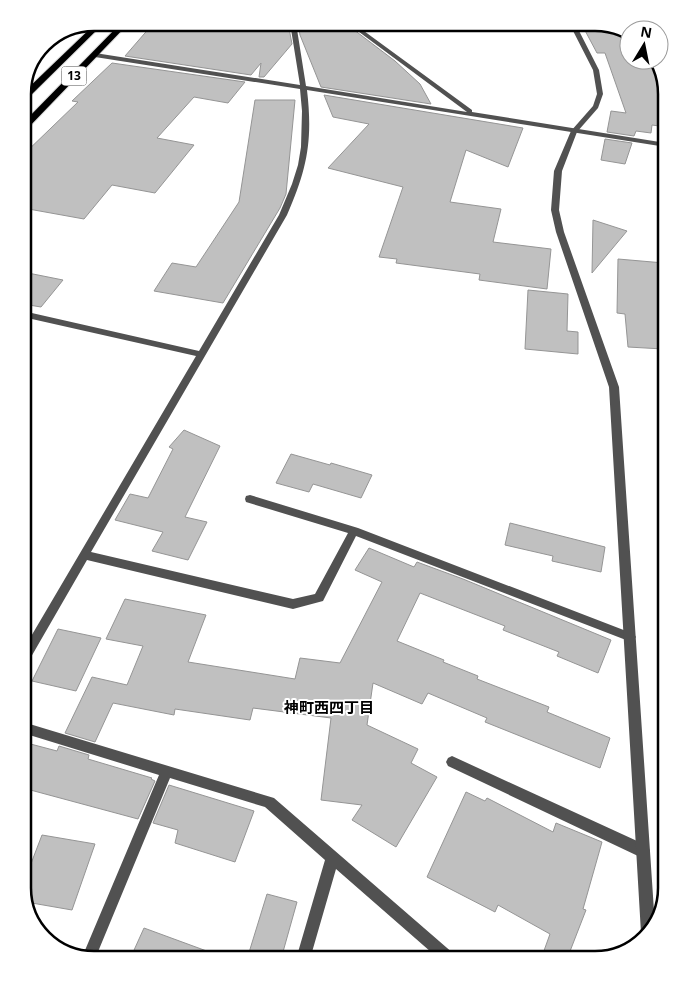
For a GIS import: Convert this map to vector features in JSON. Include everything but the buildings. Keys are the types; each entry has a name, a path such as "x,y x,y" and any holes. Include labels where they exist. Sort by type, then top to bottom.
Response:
{"highway":[{"name":"13","path":"31,90 91,31"},
{"name":"13","path":"31,120 117,31"}],"street":[{"path":"31,645 284,215 302,166 306,137 303,87 295,31"},
{"path":"361,31 473,113"},
{"path":"576,31 596,70 600,94 596,107 574,131 558,171 555,190 555,210 560,232 614,387 647,922"},
{"path":"95,55 473,113 658,144"},
{"path":"31,316 202,354"},
{"path":"250,499 354,531 630,637"},
{"path":"85,555 293,604 319,598 354,531"},
{"path":"31,731 269,802 439,951"},
{"path":"452,762 643,851"},
{"path":"92,951 167,771"},
{"path":"305,951 332,857"}],"district":[{"name":"神町西四丁目","path":"329,708"}]}
